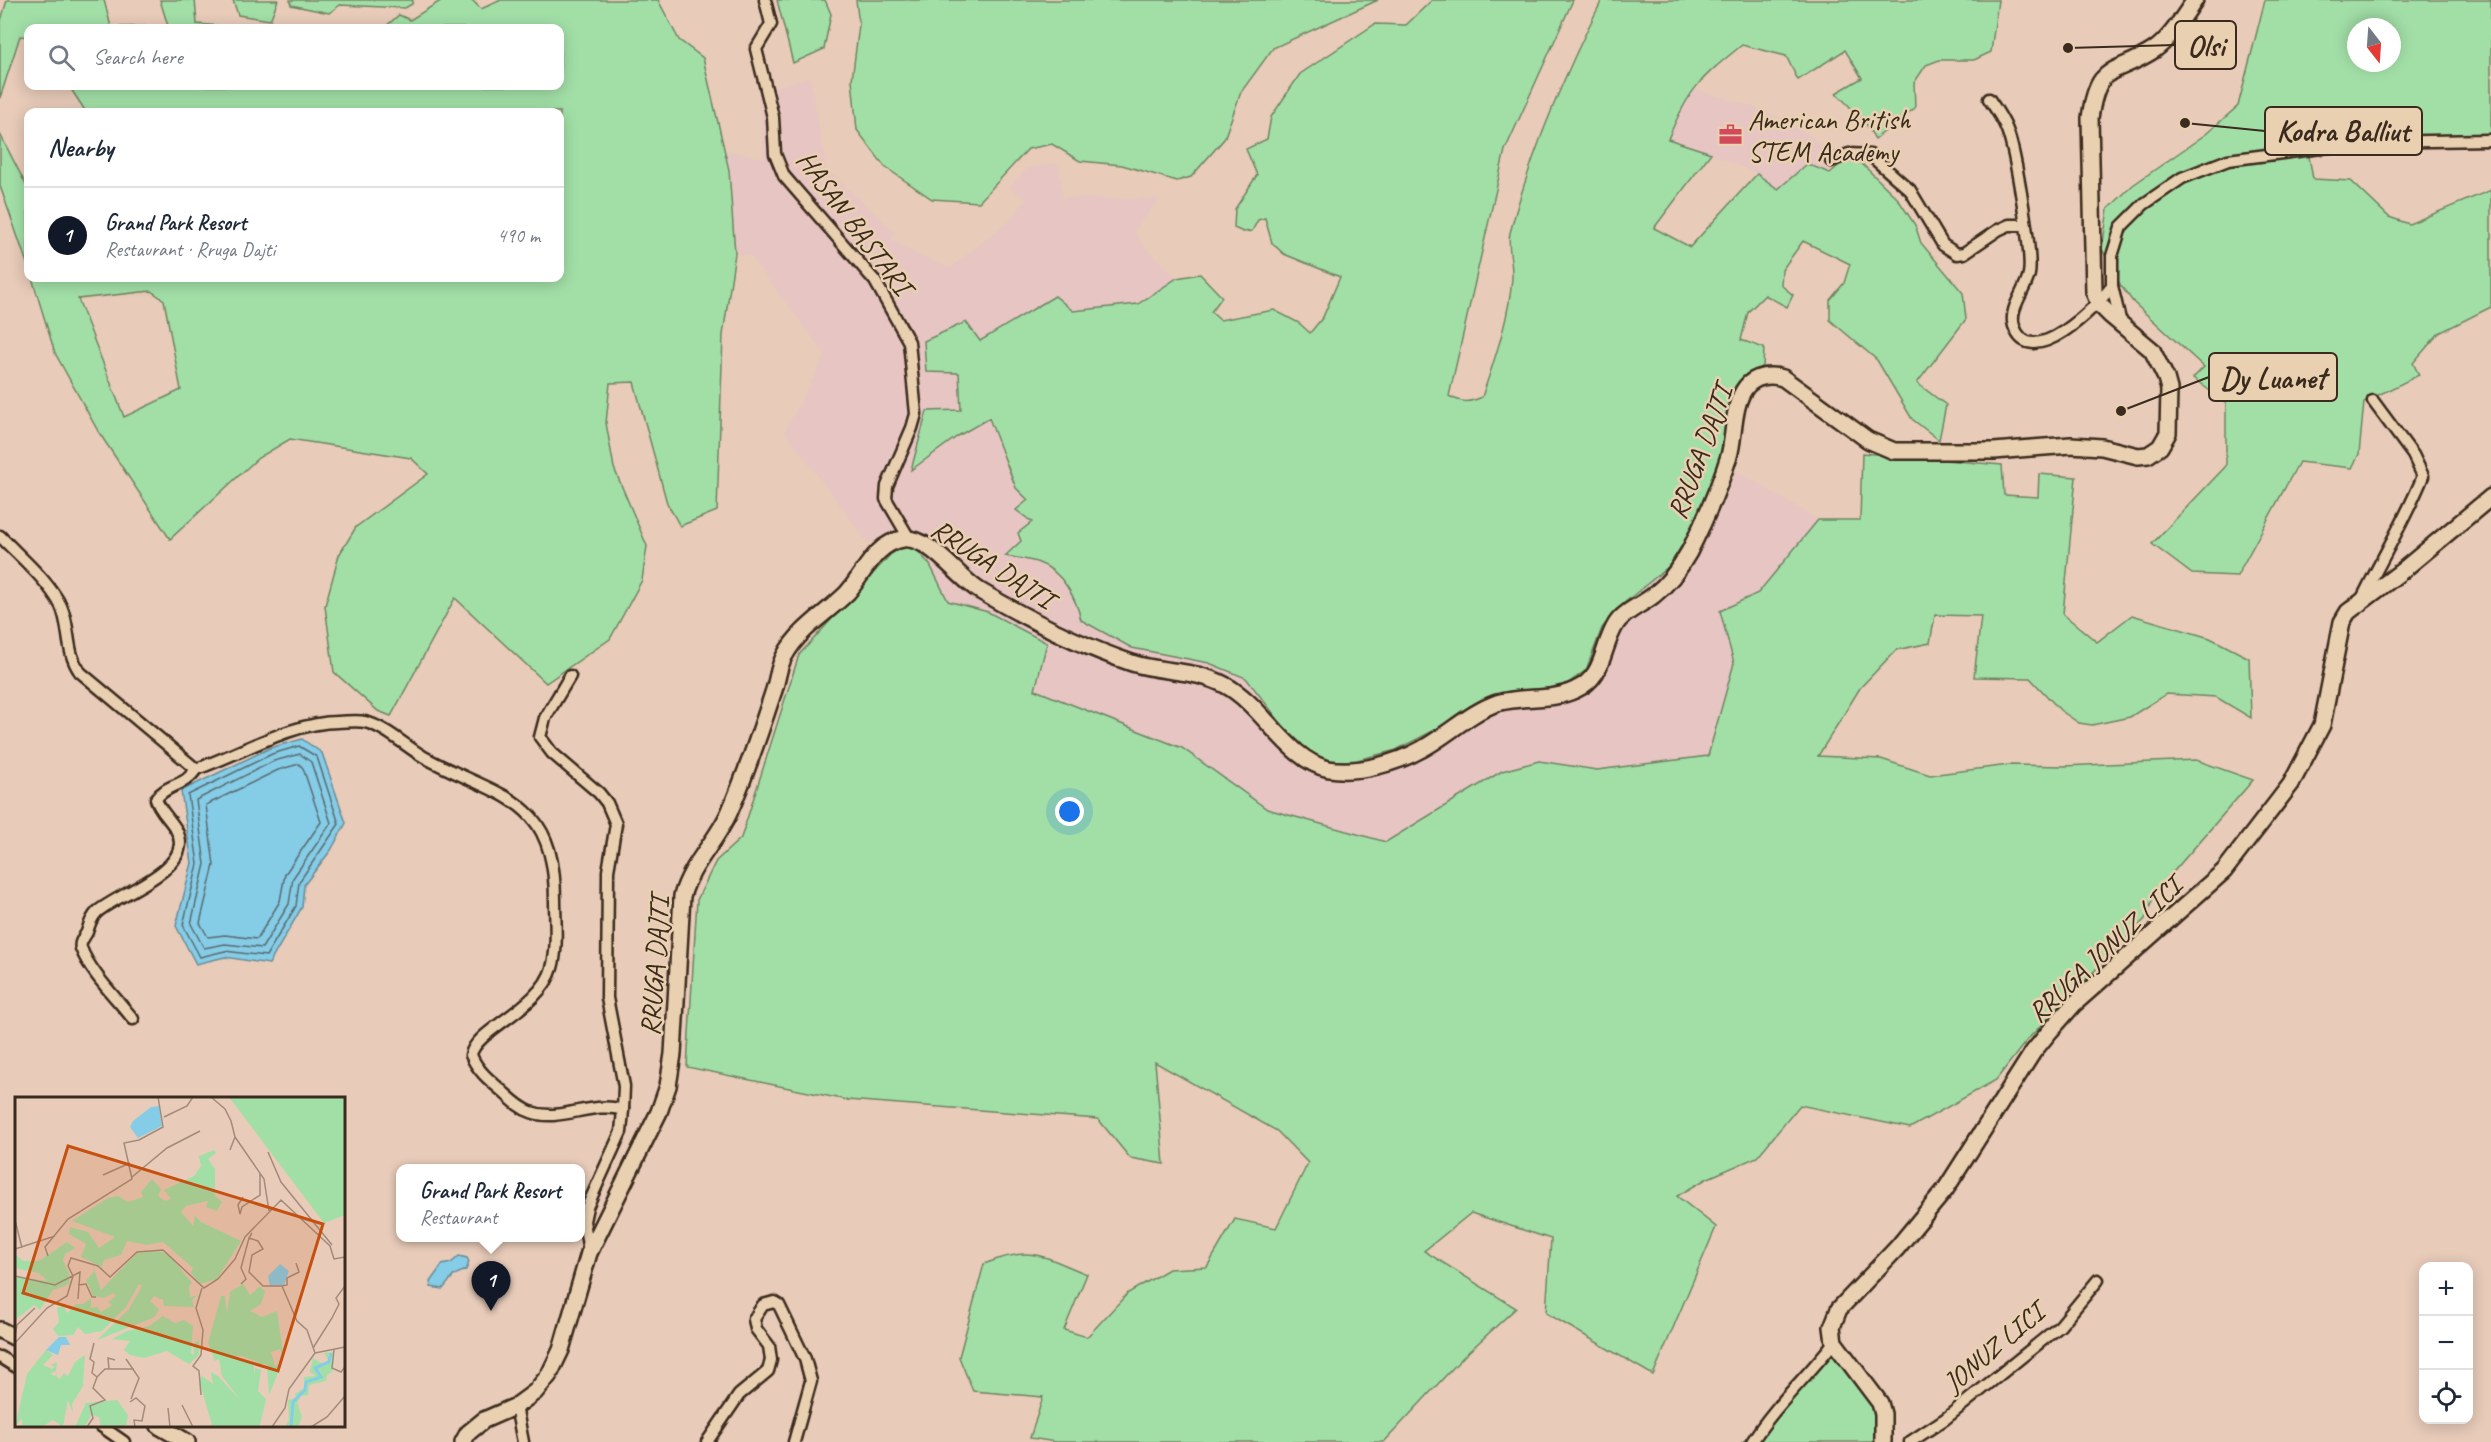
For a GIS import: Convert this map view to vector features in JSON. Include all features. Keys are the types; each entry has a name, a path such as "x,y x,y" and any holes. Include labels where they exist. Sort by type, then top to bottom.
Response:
{"main road":[{"path":"2099,304 2094,292 2090,118 2093,95 2106,74 2162,43 2195,0"},
{"name":"RRUGA DAJTI","path":"463,1442 468,1433 484,1420 516,1406 535,1392 549,1375 561,1350 589,1253 659,1112 668,1086 674,1054 682,896 686,883 704,851 727,819 764,722 784,657 805,629 846,593 879,550 889,543 909,538 927,545 979,591 1047,630 1137,664 1201,674 1229,687 1250,702 1293,748 1312,762 1324,768 1355,770 1400,759 1421,750 1480,710 1497,703 1567,694 1587,684 1601,665 1616,624 1666,584 1688,554 1720,481 1730,453 1740,399 1751,382 1774,375 1783,378 1868,440 1894,451 1994,451 2071,445 2102,447 2138,456 2148,455 2160,447 2168,433 2169,389 2161,366 2152,350 2099,304"},
{"name":"RRUGA JONUZ LICI","path":"1834,1342 1832,1327 1839,1309 1898,1248 1945,1190 2033,1053 2050,1031 2088,991 2224,871 2291,784 2322,725 2342,622 2348,612 2402,571 2491,497"},
{"path":"0,1330 15,1338"},
{"path":"1834,1342 1880,1403 1883,1414 1883,1442"},
{"path":"162,1427 187,1442"}],"street":[{"name":"HASAN BASTARI","path":"765,0 771,24 756,49 773,117 778,163 809,206 875,281 909,342 916,414 886,486 886,499 909,538"},
{"path":"1989,99 2008,132 2029,248 2030,273 2013,313 2014,327 2018,333 2036,343 2051,341 2099,304 2112,286"},
{"path":"2121,324 2112,286 2112,256 2121,227 2144,204 2182,178 2228,160 2368,142 2491,140"},
{"path":"1831,161 1849,154 1870,155 1910,190 1950,252 1964,253 1998,230 2009,225 2024,225"},
{"path":"2361,601 2387,546 2409,511 2423,476 2414,455 2373,401"},
{"path":"0,536 46,585 60,606 65,620 69,650 80,672 196,769"},
{"path":"570,676 545,718 540,737 552,753 599,793 616,824 608,871 607,998 624,1086 623,1110 621,1131 587,1207 585,1221 589,1253"},
{"path":"133,1019 103,982 82,950 81,942 96,913 159,873 174,860 180,842 156,799 160,792 182,784 196,769 310,725 365,722 423,756 514,801 543,831 553,856 555,916 553,966 546,982 535,997 476,1042 471,1055 484,1075 520,1107 533,1113 550,1114 609,1105 623,1110"},
{"name":"JONUZ LICI","path":"1911,1442 1945,1419 2060,1326 2098,1280"},
{"path":"707,1442 739,1395 768,1371 771,1360 769,1346 756,1329 754,1319 763,1305 774,1302 779,1305 806,1359 811,1381 794,1442"},
{"path":"1752,1442 1765,1421 1815,1367 1834,1342"},
{"path":"0,1357 15,1366"},
{"path":"516,1406 523,1442"},
{"path":"104,1427 124,1442"}],"shaded area":[{"path":"810,77 826,169 895,232 891,240 917,255 951,268 1008,222 1027,200 1010,187 1027,169 1058,163 1062,198 1159,199 1134,230 1145,248 1177,278 1138,304 1073,311 1055,296 980,341 959,373 961,410 912,469 989,418 1016,488 1028,500 1016,510 1033,522 1018,533 1021,541 1006,556 1040,563 1054,574 1076,599 1081,620 1132,648 1209,663 1246,678 1295,741 1333,762 1357,760 1415,742 1485,704 1508,695 1564,686 1586,670 1602,628 1624,603 1669,566 1713,487 1717,466 1740,473 1818,520 1758,593 1720,611 1734,663 1708,756 1597,770 1539,761 1518,766 1502,771 1386,842 1267,809 1182,748 1035,690 988,612 948,601 930,565 915,548 868,542 785,431 826,355 751,256 735,253 729,170 725,151 765,158 758,93"},
{"path":"1693,89 1762,110 1788,123 1812,138 1833,157 1826,172 1807,165 1778,189 1757,174 1711,153 1667,139 1683,102"}],"green space":[{"path":"7,0 104,0 110,24 24,24 24,36 20,36 0,98 0,24"},
{"path":"160,0 195,0 197,24 167,24"},
{"path":"233,0 278,0 270,20 238,15"},
{"path":"290,0 413,0 412,4 405,8 340,5 329,13 291,5"},
{"path":"442,0 472,0 481,9 501,0 658,0 679,40 703,58 729,170 735,253 723,335 717,511 680,526 667,503 634,382 610,383 606,423 614,468 647,546 642,580 610,639 546,683 455,598 391,716 378,711 334,672 325,606 339,555 356,527 428,474 411,458 290,439 258,458 170,539 98,431 55,353 33,282 564,282 564,108 83,108 72,90 564,90 564,24 389,24 399,15 410,20","holes":["151,291 164,300 181,390 124,417 78,299"]},
{"path":"777,0 825,0 831,14 824,49 793,63"},
{"path":"856,0 1378,0 1273,48 1241,92 1224,139 1191,177 1177,181 1122,165 1080,161 1052,144 1028,149 979,202 932,199 885,167 857,130 852,80 859,25"},
{"path":"1432,0 1573,0 1505,150 1449,396 1466,401 1482,397 1508,308 1512,278 1509,238 1518,203 1550,114 1602,0 1998,0 1991,52 1974,60 1939,60 1926,65 1914,83 1915,108 1875,139 1865,122 1836,93 1862,78 1845,50 1798,80 1786,56 1742,45 1697,86 1675,122 1668,139 1711,153 1654,228 1690,247 1757,174 1778,189 1807,164 1830,173 1844,161 1860,162 1898,199 1915,225 1921,243 1963,293 1966,319 1917,383 1946,405 1939,440 1912,419 1877,360 1830,320 1830,300 1844,283 1850,264 1803,241 1782,270 1781,285 1793,295 1787,307 1765,295 1748,312 1741,340 1764,348 1763,366 1734,390 1713,487 1698,520 1669,566 1624,603 1602,628 1586,670 1564,686 1508,695 1485,704 1396,750 1357,760 1333,762 1317,759 1295,741 1246,678 1209,663 1132,648 1081,620 1072,594 1055,572 1031,560 1005,556 1021,541 1018,533 1032,522 1016,510 1028,500 1016,488 989,418 958,436 911,470 927,411 961,410 959,373 926,372 924,341 966,322 980,341 1055,296 1073,311 1138,304 1177,278 1200,274 1222,297 1211,312 1220,320 1274,310 1299,323 1310,333 1323,317 1340,277 1284,254 1272,243 1265,218 1258,220 1252,231 1243,232 1234,228 1235,209 1257,175 1246,149 1267,139 1271,117 1300,74 1375,24 1406,25"},
{"path":"2265,0 2491,0 2491,140 2308,151 2313,179 2351,181 2389,217 2409,224 2491,190 2491,307 2439,333 2413,363 2419,375 2364,402 2359,454 2352,468 2299,462 2237,576 2192,574 2152,544 2226,466 2226,403 2193,378 2204,367 2134,303 2121,286 2102,249 2108,209 2133,185 2206,134 2238,106"},
{"path":"0,134 24,181 24,255 0,186"},
{"path":"1862,453 2002,465 2004,495 2038,497 2039,474 2076,477 2063,614 2097,642 2132,615 2210,638 2249,658 2251,718 2216,697 2166,694 2130,717 2092,725 2079,723 2060,710 2030,678 1974,677 1981,616 1935,615 1930,643 1896,650 1860,688 1818,756 1881,759 1930,775 2009,765 2064,766 2196,760 2253,780 2155,893 2145,919 2027,1040 1996,1080 1910,1128 1800,1105 1757,1157 1706,1179 1677,1196 1716,1227 1653,1375 1546,1313 1551,1239 1471,1213 1424,1251 1516,1308 1464,1356 1384,1442 1056,1442 1030,1438 1043,1397 973,1391 959,1357 984,1264 1014,1255 1037,1255 1087,1274 1064,1330 1087,1337 1128,1293 1169,1269 1207,1267 1235,1219 1276,1228 1308,1163 1277,1131 1155,1062 1164,1164 1130,1158 1098,1119 847,1100 687,1067 697,900 716,861 741,838 799,655 890,555 902,547 915,548 930,565 948,601 988,612 1047,643 1035,690 1182,748 1267,809 1386,842 1502,771 1539,761 1597,770 1708,756 1734,663 1720,611 1758,593 1818,520 1860,520"},
{"path":"1831,1352 1873,1404 1876,1418 1874,1442 1743,1442"}],"water":[{"path":"302,739 322,753 346,823 331,850 304,885 302,907 269,964 225,957 196,964 176,926 192,863 181,791 270,748"},
{"path":"459,1256 467,1258 469,1262 466,1270 454,1275 443,1289 431,1287 430,1282 442,1265 451,1263"}],"place":[{"name":"Olsi","path":"2068,48"},
{"name":"Kodra Balliut","path":"2185,123"},
{"name":"American British STEM Academy","path":"1730,135"},
{"name":"Dy Luanet","path":"2121,411"},
{"name":"Grand Park Resort","path":"491,1311"}]}
